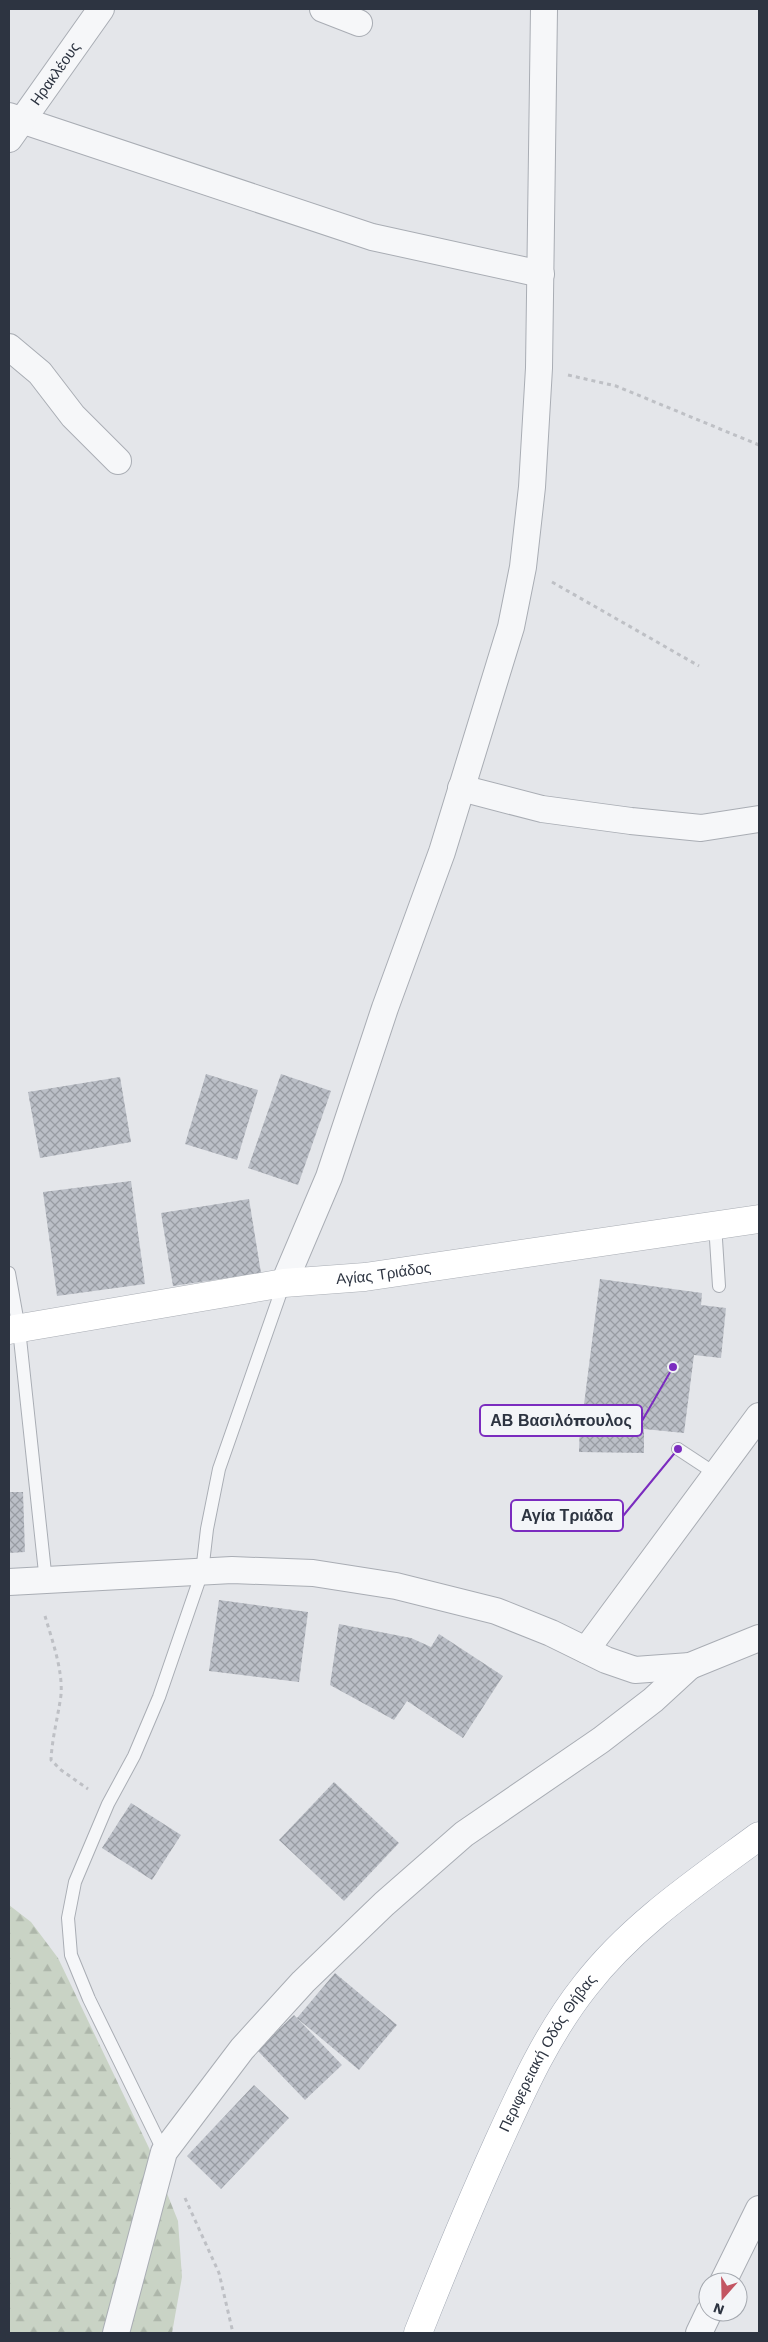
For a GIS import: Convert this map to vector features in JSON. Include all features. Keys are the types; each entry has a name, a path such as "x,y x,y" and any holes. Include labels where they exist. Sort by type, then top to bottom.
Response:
{"street":[{"name":"Ηρακλέους","path":"14,125 101,9"},
{"path":"323,9 359,23"},
{"path":"284,1283 329,1176 385,1008 442,852 511,627 523,566 532,487 539,368 544,9"},
{"path":"14,125 372,237 541,274"},
{"path":"9,347 40,373 73,416 118,461"},
{"path":"461,788 542,809 657,824 701,828 759,819"},
{"name":"Αγίας Τριάδος","path":"14,1329 284,1283 365,1277 759,1219"},
{"path":"586,1650 759,1416"},
{"path":"9,1582 46,1582 232,1570 313,1574 396,1586 496,1611 551,1633 606,1660 635,1670 690,1666 759,1638"},
{"path":"116,2333 164,2152 242,2049 303,1982 384,1904 464,1834 601,1740 653,1700 690,1666"},
{"name":"Περιφερειακή Οδός Θήβας","path":"418,2333 457,2234 526,2080 554,2031 584,1986 658,1912 759,1836"},
{"path":"729,2272 759,2209"}],"lane":[{"path":"715,1224 719,1286"},
{"path":"9,1273 14,1329 46,1582"},
{"path":"164,2152 89,1999 72,1955 68,1918 75,1882 108,1804 134,1756 159,1697 202,1572 207,1529 219,1469 284,1283"},
{"path":"678,1449 716,1474"}],"path":[{"path":"539,368 616,386 759,445"},
{"path":"523,566 699,666"},
{"path":"45,1616 57,1663 61,1694 52,1741 51,1760 61,1770 108,1804"},
{"path":"184,2196 219,2273 233,2333"}],"green space":[{"path":"9,1905 31,1922 58,1958 149,2148 178,2221 182,2277 172,2333 9,2333"}],"building":[{"path":"206,1074 258,1090 237,1160 185,1144"},
{"path":"281,1074 331,1091 298,1185 248,1168"},
{"path":"120,1077 131,1142 40,1158 28,1092"},
{"path":"131,1181 145,1284 57,1296 43,1192"},
{"path":"249,1199 261,1273 173,1286 161,1213"},
{"path":"600,1279 702,1293 701,1305 726,1308 721,1358 694,1355 684,1433 644,1429 644,1453 579,1452 580,1421 582,1420"},
{"path":"9,1492 23,1492 25,1552 9,1553"},
{"path":"219,1600 308,1612 299,1682 209,1671"},
{"path":"339,1624 411,1638 431,1647 439,1634 503,1676 463,1738 407,1701 394,1720 330,1685"},
{"path":"334,1782 399,1843 344,1901 279,1840"},
{"path":"131,1803 181,1835 152,1880 102,1848"},
{"path":"335,1973 397,2025 359,2070 297,2018"},
{"path":"294,2015 342,2065 305,2100 257,2050"},
{"path":"254,2085 289,2118 221,2189 187,2156"}],"place":[{"name":"ΑΒ Βασιλόπουλος","path":"673,1367"},
{"name":"Αγία Τριάδα","path":"678,1449"}]}
